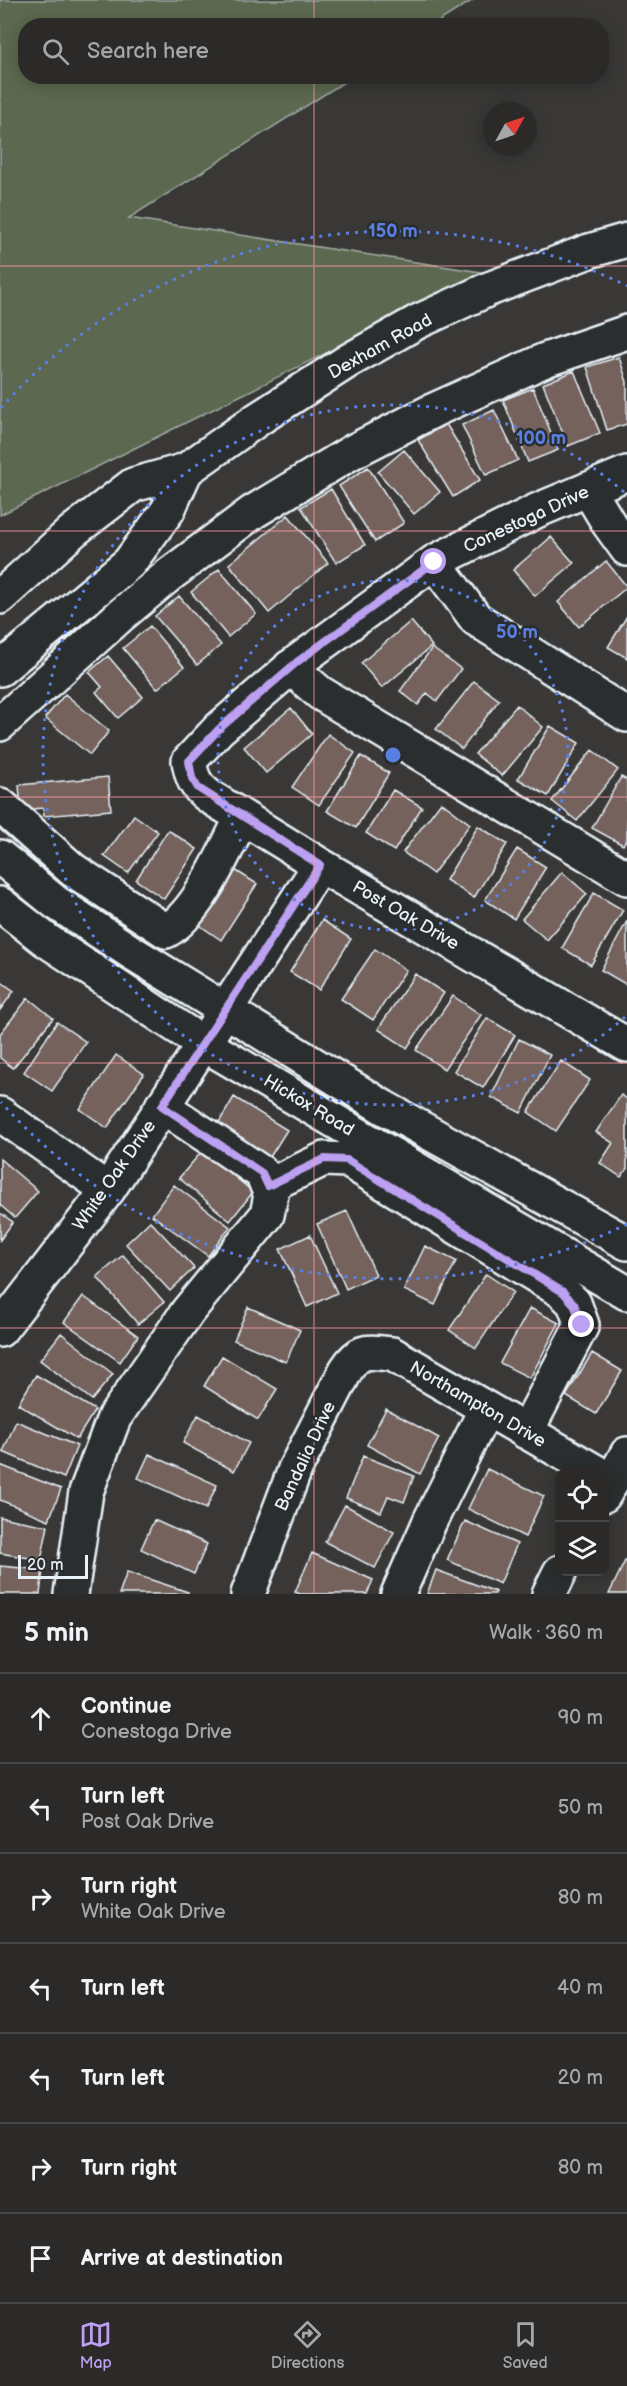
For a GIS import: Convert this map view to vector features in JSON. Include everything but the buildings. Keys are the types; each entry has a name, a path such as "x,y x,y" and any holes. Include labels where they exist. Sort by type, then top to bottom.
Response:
{"street":[{"name":"Dexham Road","path":"0,597 73,531 133,485 186,470 258,419 348,361 417,322 489,290 589,251 627,240"},
{"path":"0,724 121,615 170,574 253,512 352,452 426,414 545,360 627,332"},
{"path":"0,669 129,563 168,510 186,470"},
{"name":"Conestoga Drive","path":"192,778 189,761 201,747 290,667 434,562 536,511 627,473"},
{"path":"588,489 627,549"},
{"path":"434,562 476,619 627,716"},
{"path":"290,667 320,693 627,878"},
{"name":"Post Oak Drive","path":"192,778 198,788 320,865 626,1041"},
{"path":"0,805 73,870 166,931 176,926 212,879 242,817"},
{"name":"Hickox Road","path":"0,857 55,902 131,952 383,1107 627,1243"},
{"name":"White Oak Drive","path":"0,1330 108,1190 202,1042 320,865"},
{"name":"Hickox Road","path":"0,904 46,940 202,1042 627,1293"},
{"path":"70,1594 86,1492 114,1418 188,1311 267,1215 271,1196 262,1173 162,1106"},
{"path":"0,1114 108,1190"},
{"path":"268,1186 324,1159 347,1160 563,1292 574,1304 582,1325 526,1432"},
{"name":"Bandalia Drive","path":"248,1594 295,1469 346,1370 355,1356 366,1351 392,1354"},
{"name":"Northampton Drive","path":"392,1354 612,1479"},
{"path":"398,1594 430,1521 486,1409"},
{"path":"549,1594 559,1576"}],"green space":[{"path":"0,0 473,0 444,18 18,18 18,84 341,84 129,218 487,273 0,515"}],"route":[{"path":"434,562 297,662 219,729 189,761 192,778 198,788 320,865 162,1106 262,1173 268,1186 324,1159 347,1160 563,1292 574,1304 582,1325"}]}
